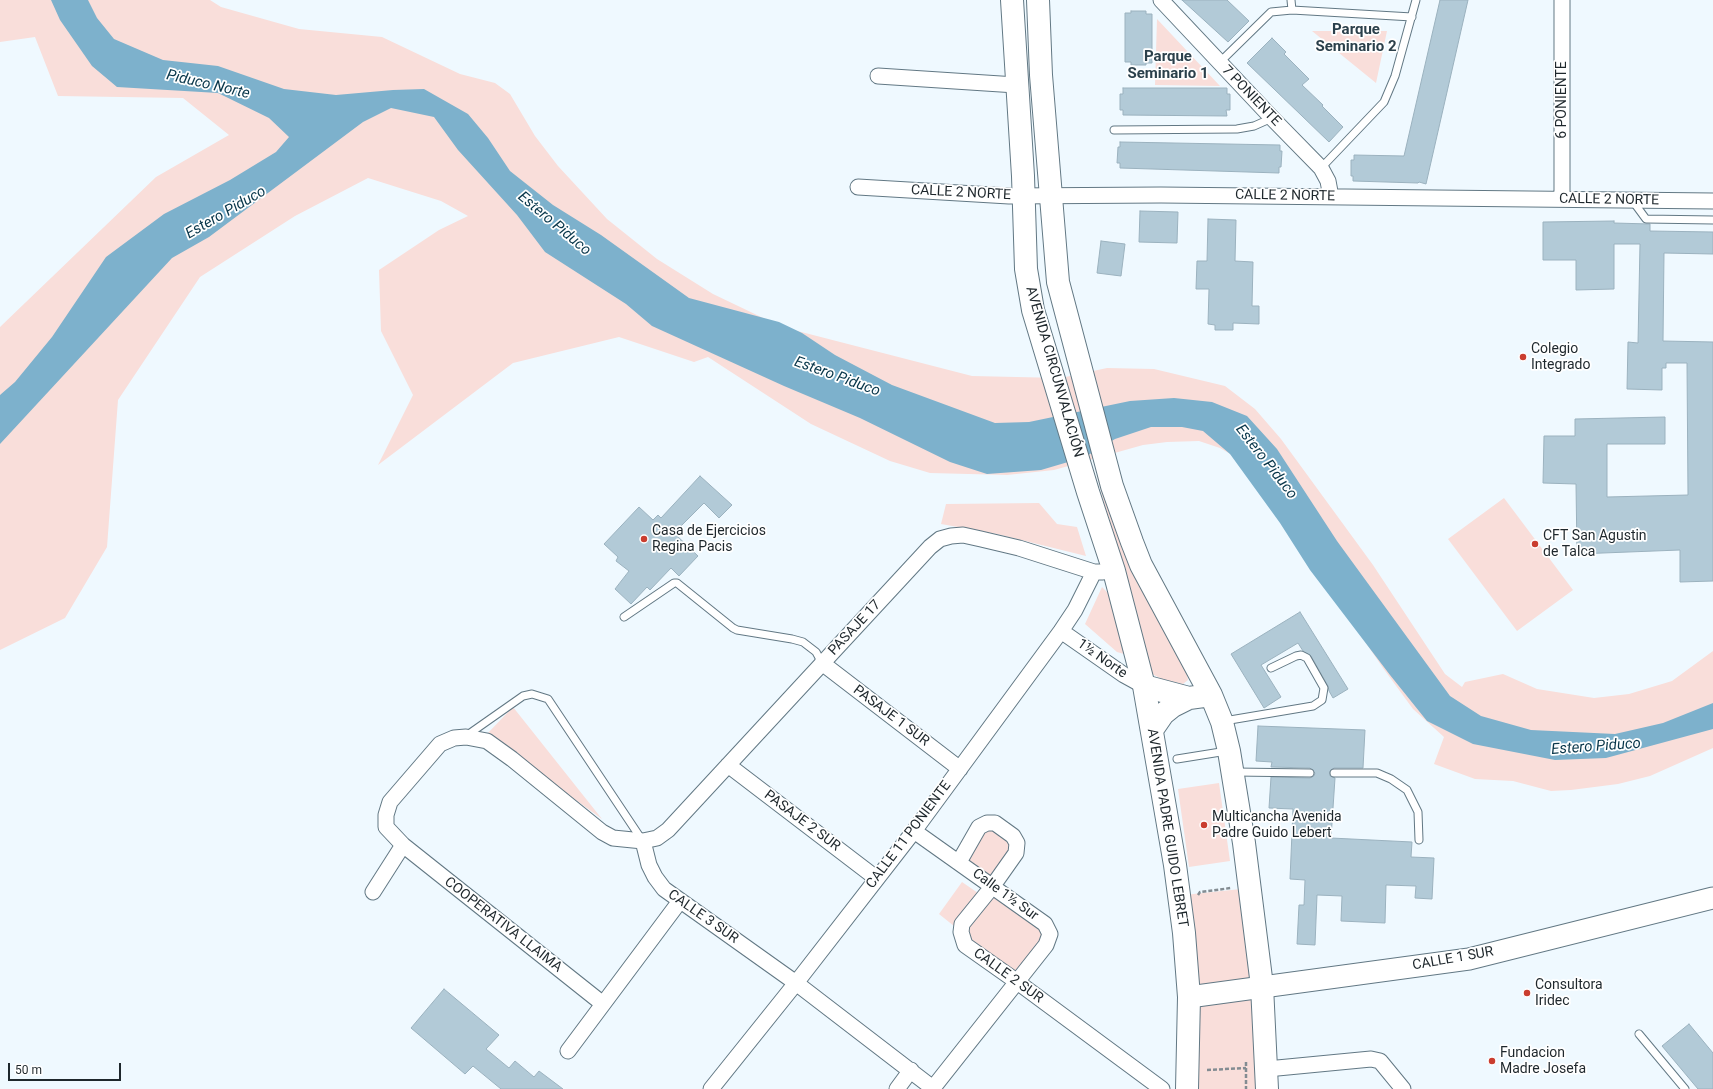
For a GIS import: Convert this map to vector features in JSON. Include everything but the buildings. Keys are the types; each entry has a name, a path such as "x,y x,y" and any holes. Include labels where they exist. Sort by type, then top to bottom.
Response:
{"main road":[{"name":"AVENIDA CIRCUNVALACIÓN","path":"1012,0 1026,269 1034,310 1088,492 1104,572"},
{"name":"AVENIDA CIRCUNVALACIÓN","path":"1038,0 1041,75 1058,282 1112,486 1141,565 1211,695"},
{"name":"AVENIDA PADRE GUIDO LEBRET","path":"1104,572 1144,686 1175,864 1184,933 1189,997 1187,1089"},
{"path":"1144,686 1189,698"},
{"path":"1152,730 1162,714 1173,706 1189,698 1211,695 1222,722 1233,772 1244,843 1262,986 1260,1075"}],"street":[{"name":"7 PONIENTE","path":"1161,0 1321,168 1328,181 1330,197"},
{"name":"6 PONIENTE","path":"1562,0 1562,199"},
{"path":"878,76 1016,85"},
{"name":"CALLE 2 NORTE","path":"858,187 1023,196 1330,197 1713,201"},
{"name":"PASAJE 17","path":"643,841 657,838 668,830 930,547 940,539 963,535 1019,548 1104,572"},
{"name":"CALLE 11 PONIENTE","path":"711,1089 796,983 914,831 1104,572"},
{"name":"1½ Norte","path":"1061,631 1124,675 1144,686"},
{"name":"PASAJE 1 SUR","path":"822,663 960,769"},
{"path":"466,736 487,741 512,759 602,832 613,838 643,841"},
{"name":"COOPERATIVA LLAIMA","path":"466,736 454,738 440,744 390,802 386,815 386,827 403,845 603,1004"},
{"name":"PASAJE 2 SUR","path":"728,765 876,878"},
{"name":"CALLE 2 SUR","path":"959,862 979,827 987,823 995,823 1013,836 1017,843 1016,853 992,887 962,924 962,939 965,945 1162,1089"},
{"name":"Calle 1½ Sur","path":"914,831 1045,924 1050,934 1046,945 1016,981 933,1088"},
{"name":"CALLE 3 SUR","path":"643,841 649,864 655,877 664,889 796,983 933,1088"},
{"path":"373,892 403,845"},
{"name":"CALLE 1 SUR","path":"1189,997 1469,959 1713,898"},
{"path":"568,1051 680,901"},
{"path":"1260,1075 1371,1059 1380,1061 1403,1089"},
{"path":"897,1089 911,1070"}],"lane":[{"path":"1292,0 1292,10"},
{"path":"1321,168 1384,102 1395,76 1416,0"},
{"path":"1220,63 1271,12 1292,10 1412,17"},
{"path":"1114,130 1237,129 1254,126 1272,118"},
{"path":"1632,200 1646,218 1713,220"},
{"path":"624,617 674,583 677,583 733,628 803,642 816,652 822,663"},
{"path":"1222,722 1313,706 1322,700 1324,688 1307,658 1302,655 1296,656 1271,668"},
{"path":"466,736 523,696 532,694 548,699 643,841"},
{"path":"1177,759 1229,751"},
{"path":"1233,772 1310,773"},
{"path":"1334,773 1377,773 1391,779 1407,790 1418,812 1420,840"},
{"path":"1639,1034 1685,1089"}],"path":[{"path":"1197,897 1200,892 1236,887"},
{"path":"1207,1070 1260,1075"}],"shaded area":[{"path":"0,0 210,0 221,7 299,29 382,37 460,74 495,83 510,94 535,136 558,166 607,219 657,259 713,294 782,327 972,376 1061,378 1107,368 1154,369 1225,386 1255,409 1281,439 1373,565 1445,674 1462,687 1465,682 1503,674 1537,689 1594,698 1629,694 1672,681 1713,651 1713,748 1650,776 1618,784 1571,790 1551,791 1513,781 1475,779 1434,764 1444,737 1413,709 1383,668 1242,461 1220,448 1199,441 1167,442 1143,445 1054,470 1007,475 930,473 890,461 811,424 708,357 694,362 619,337 513,363 378,465 413,395 381,331 379,270 439,230 468,216 441,201 368,178 295,216 200,277 118,400 107,547 65,618 0,650 0,327 156,177 229,135 183,98 58,96 35,37 0,42"},
{"path":"1157,19 1220,86 1155,85"},
{"path":"1312,31 1387,31 1376,83"},
{"path":"1101,474 1186,668 1188,680 1183,684 1162,679 1148,672 1097,476"},
{"path":"1504,498 1573,590 1517,631 1448,539"},
{"path":"1039,503 1057,524 1077,527 1086,556 997,534 941,524 946,504"},
{"path":"1102,587 1108,593 1124,654 1117,652 1085,624"},
{"path":"513,707 602,819 486,735"},
{"name":"Multicancha Avenida Padre Guido Lebert","path":"1219,783 1230,861 1189,867 1178,789"},
{"path":"987,823 1017,843 992,887 959,862"},
{"path":"962,882 978,893 954,926 939,914"},
{"path":"992,887 1050,934 1016,981 962,939"},
{"path":"1241,889 1254,994 1256,1089 1195,1089 1184,895"}],"water":[{"path":"51,0 88,0 97,18 114,39 163,60 218,66 284,89 336,95 424,89 468,114 488,138 510,171 553,205 601,235 689,298 779,322 802,333 835,355 892,385 995,423 1029,422 1130,401 1174,398 1212,402 1247,416 1277,449 1337,541 1450,696 1481,716 1531,730 1615,734 1663,723 1713,703 1713,729 1606,758 1555,760 1473,744 1427,721 1310,570 1280,523 1230,454 1203,431 1182,427 1151,427 1115,439 1085,457 1041,470 987,474 950,462 860,418 784,386 652,326 626,304 545,252 517,215 458,150 434,117 391,108 363,122 209,237 172,258 0,444 0,395 15,382 52,337 106,257 164,214 230,180 276,152 289,137 269,118 218,93 117,87 92,66 60,20"}],"place":[{"name":"Colegio Integrado","path":"1523,357"},
{"name":"Casa de Ejercicios Regina Pacis","path":"644,539"},
{"name":"CFT San Agustin de Talca","path":"1535,544"},
{"name":"Multicancha Avenida Padre Guido Lebert","path":"1204,825"},
{"name":"Consultora Iridec","path":"1527,993"},
{"name":"Fundacion Madre Josefa","path":"1492,1061"}],"district":[{"name":"Parque Seminario 2","path":"1356,38"},
{"name":"Parque Seminario 1","path":"1168,66"}],"water label":[{"name":"Piduco Norte","path":"208,85"},
{"name":"Estero Piduco","path":"226,213"},
{"name":"Estero Piduco","path":"554,224"},
{"name":"Estero Piduco","path":"837,377"},
{"name":"Estero Piduco","path":"1266,462"},
{"name":"Estero Piduco","path":"1596,747"}]}
